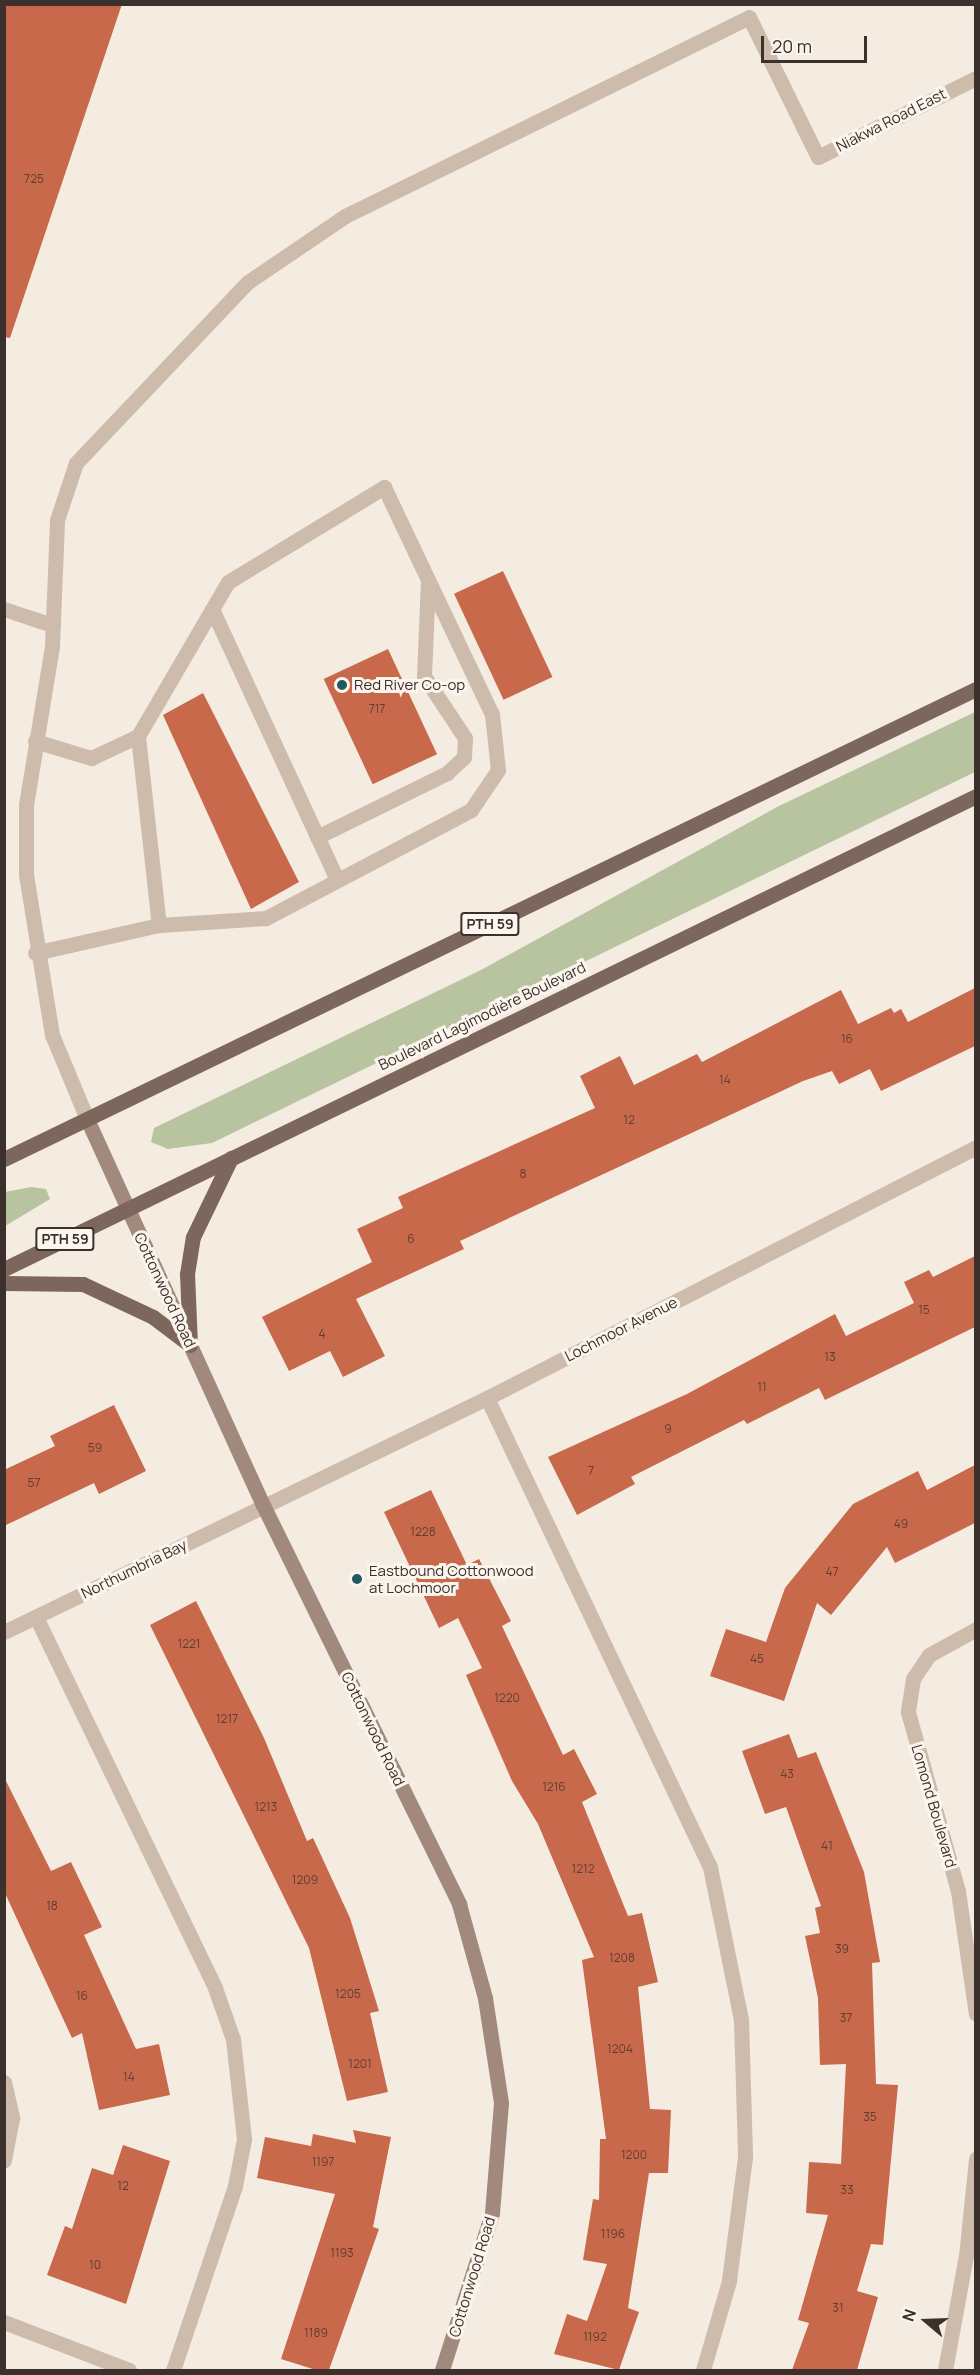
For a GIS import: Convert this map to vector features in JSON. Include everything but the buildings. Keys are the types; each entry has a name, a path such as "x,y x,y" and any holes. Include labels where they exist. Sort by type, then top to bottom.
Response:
{"main road":[{"name":"PTH 59","path":"4,1159 975,689"},
{"name":"Boulevard Lagimodière Boulevard","path":"4,1269 975,796"},
{"path":"190,1345 187,1274 194,1237 231,1158"},
{"path":"4,1283 83,1284 153,1317 190,1345"}],"street":[{"name":"Niakwa Road East","path":"51,625 57,520 76,463 132,401 197,342 248,282 345,216 749,17 818,157 975,78"},
{"path":"35,741 91,758 138,736 228,582 384,487 492,714 498,770 471,810 266,918 159,925 36,953"},
{"path":"317,837 447,773 464,757 465,738 424,676 428,580"},
{"path":"4,609 51,625 47,692 35,741 26,805 26,874 36,953 52,1035 87,1119"},
{"path":"212,609 337,880"},
{"path":"138,736 159,925"},
{"name":"Cottonwood Road","path":"87,1119 263,1505 459,1904 485,1998 501,2103 492,2213 442,2370"},
{"name":"Lochmoor Avenue","path":"263,1505 487,1398 975,1147"},
{"path":"487,1398 710,1867 741,2019 744,2157 729,2281 703,2370"},
{"name":"Northumbria Bay","path":"4,1632 263,1505"},
{"path":"36,1617 215,1988 235,2051 244,2139 235,2186 173,2370"},
{"name":"Lomond Boulevard","path":"975,1629 929,1655 913,1679 908,1712 958,1891 975,2014"},
{"path":"4,2082 12,2118 4,2160"},
{"path":"945,2370 966,2256 975,2159"},
{"path":"4,2322 129,2370"}],"green space":[{"path":"975,712 975,772 212,1143 168,1149 151,1142 154,1128 481,970 777,807"},
{"path":"31,1187 46,1189 50,1199 5,1226 5,1192"}],"place":[{"name":"Red River Co-op","path":"342,685"},
{"name":"Eastbound Cottonwood at Lochmoor","path":"357,1579"}]}
